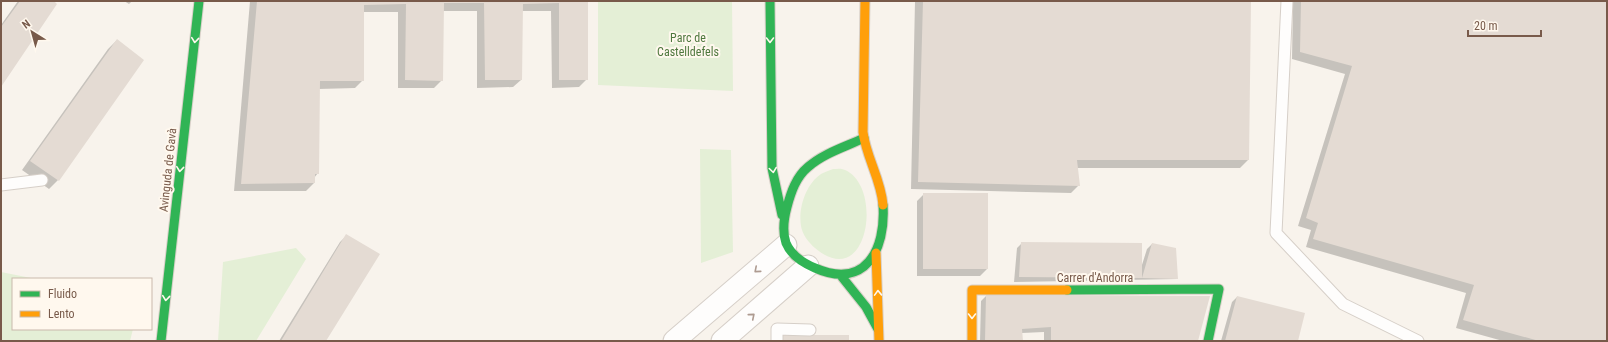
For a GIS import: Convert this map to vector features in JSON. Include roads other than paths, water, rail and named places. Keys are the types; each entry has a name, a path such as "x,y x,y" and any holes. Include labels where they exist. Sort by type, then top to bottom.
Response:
{"street":[{"name":"Avinguda de Gavà","path":"161,341 199,1"},
{"path":"770,1 772,168 784,220 786,245 808,266 842,277 866,307 879,337"},
{"path":"865,1 864,138 873,171 879,184 882,200 883,227 876,253 879,337"},
{"path":"784,220 790,193 797,178 809,165 821,157 864,138"},
{"path":"835,151 848,154"},
{"path":"861,161 873,171"},
{"path":"674,341 786,245"},
{"path":"842,277 860,268 876,253"},
{"path":"722,341 808,266"},
{"name":"Carrer d'Andorra","path":"972,341 972,290 1219,289 1208,341"}],"lane":[{"path":"1287,1 1276,233 1343,304 1418,341"},
{"path":"1,185 42,180"},
{"path":"777,341 777,329 810,330"}],"park label":[{"name":"Parc de Castelldefels","path":"688,45"}]}
